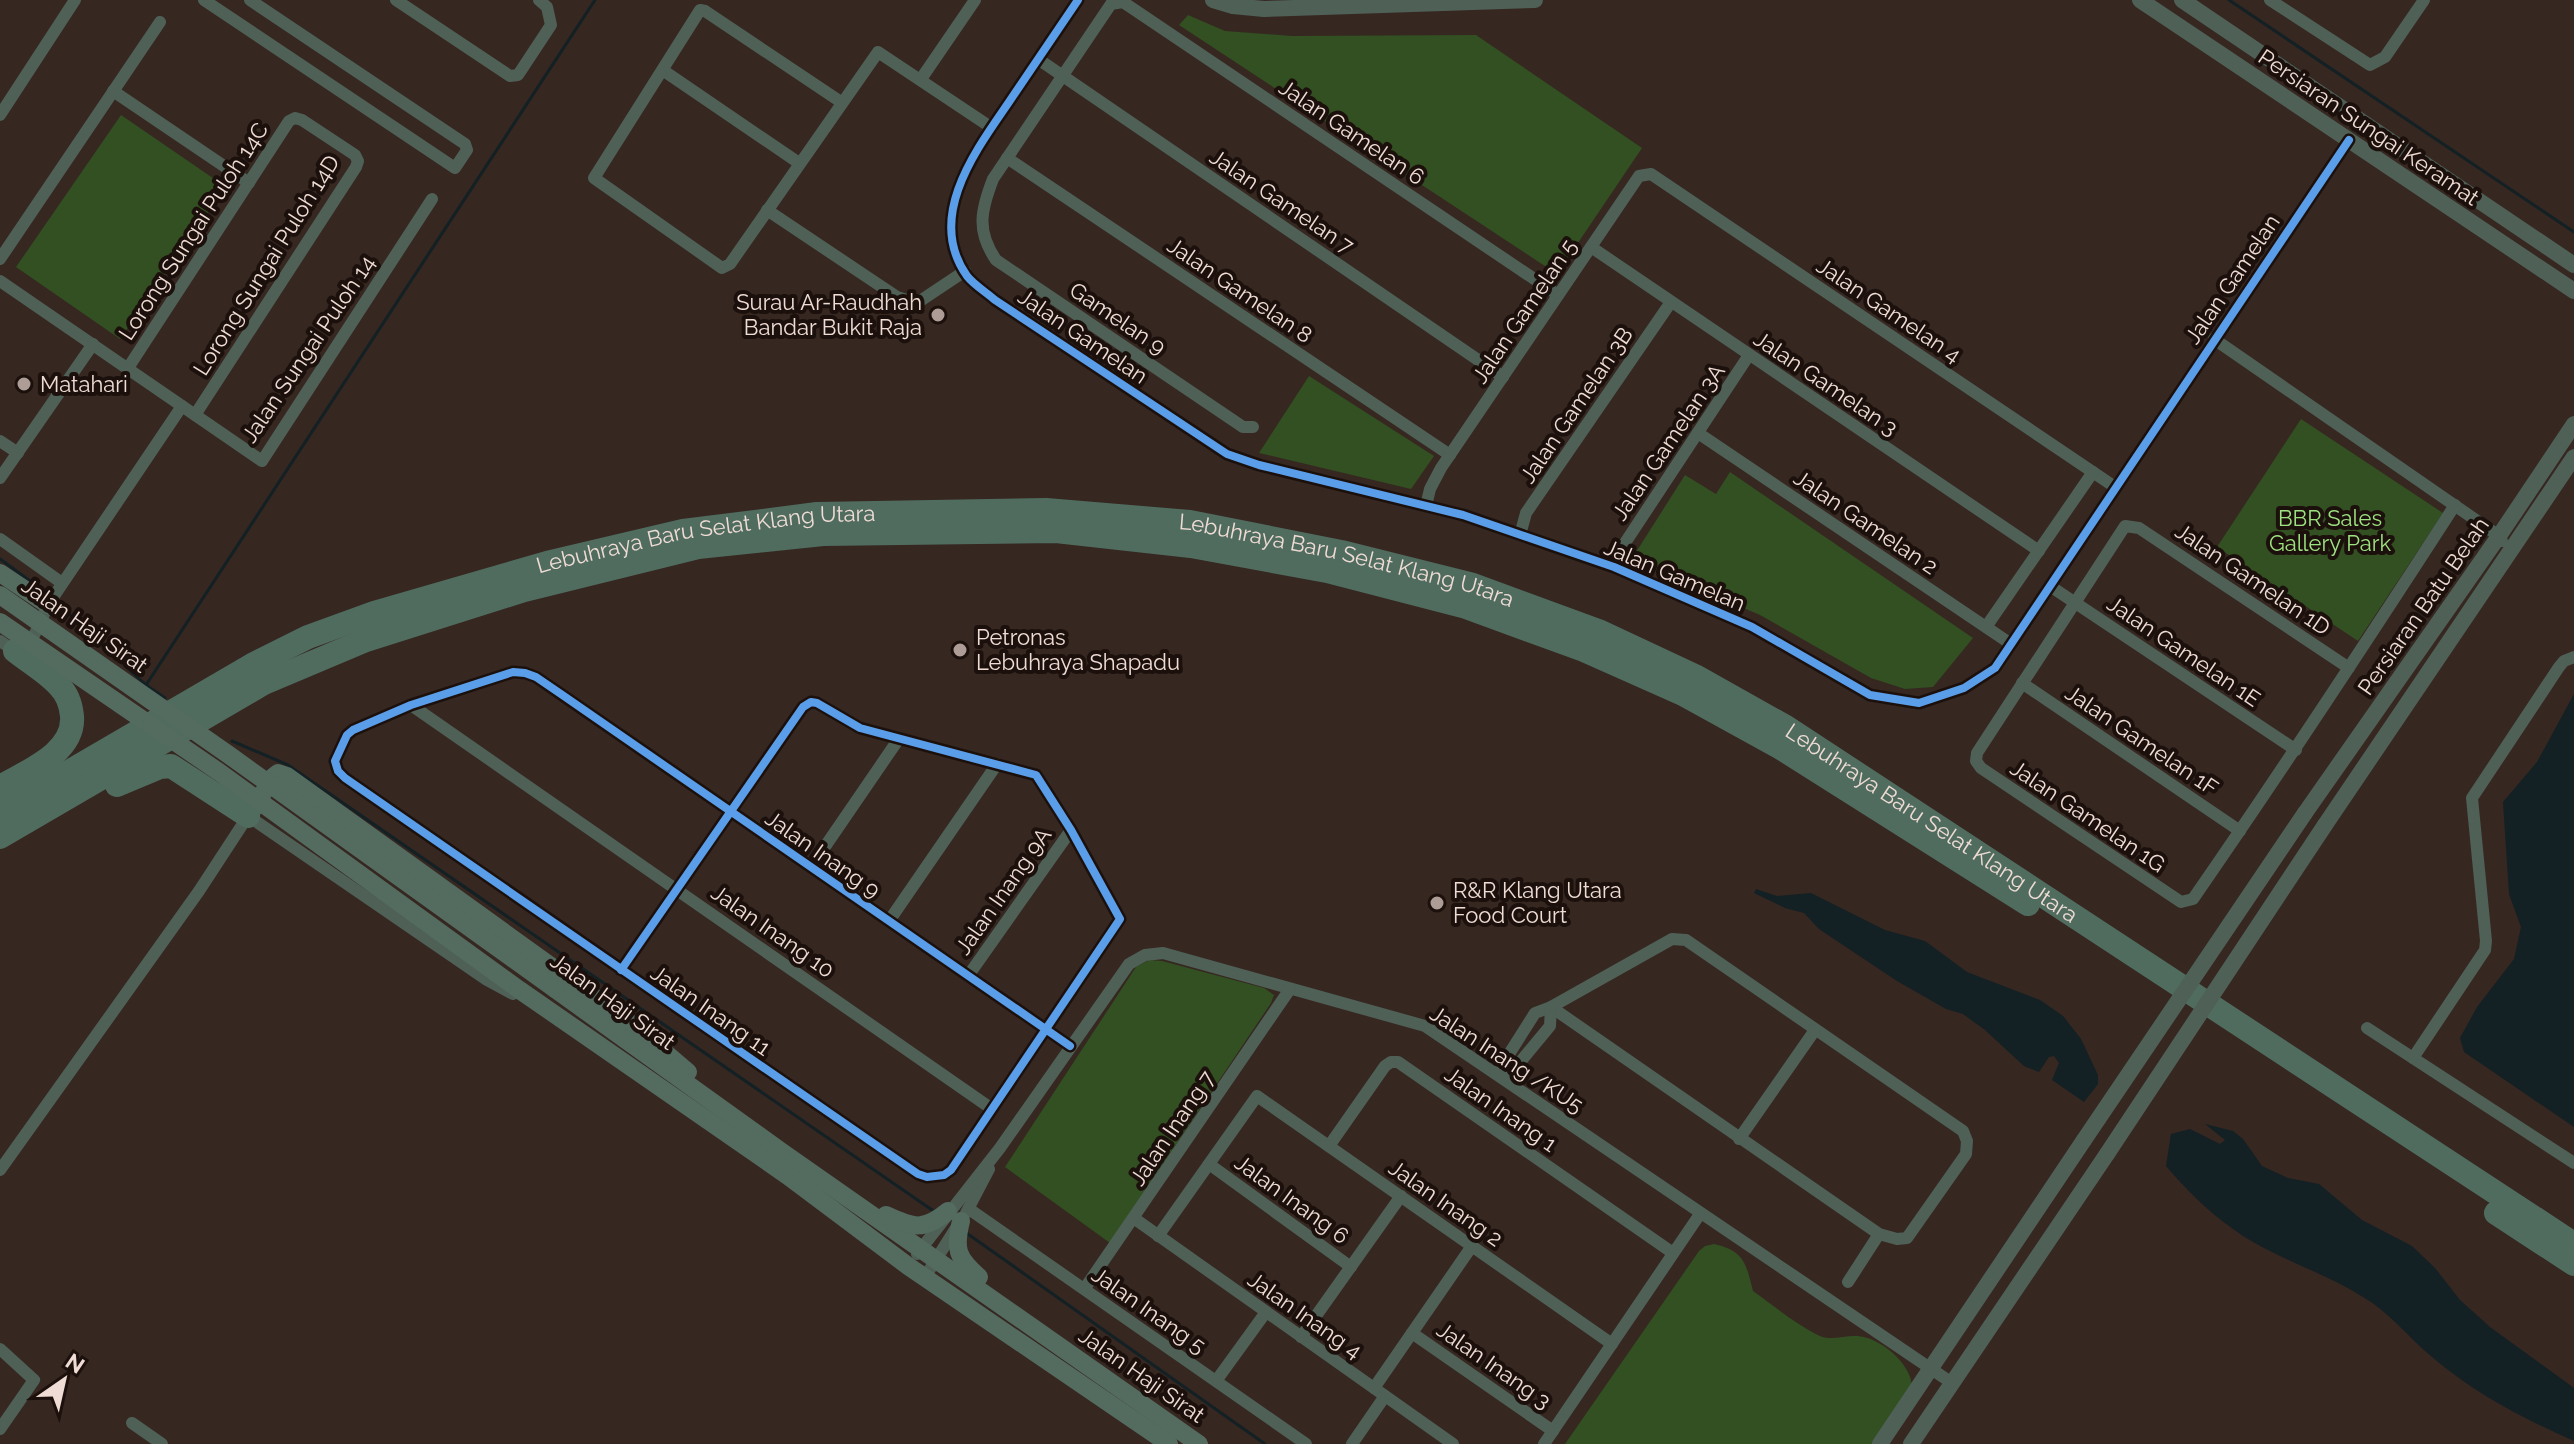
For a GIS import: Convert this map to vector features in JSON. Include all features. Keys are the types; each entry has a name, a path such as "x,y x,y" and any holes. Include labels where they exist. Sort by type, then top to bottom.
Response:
{"highway":[{"name":"Lebuhraya Baru Selat Klang Utara","path":"17,811 252,665 308,637 374,613 547,563 668,535 832,513 1046,510 1190,522 1341,552 1473,585 1601,632 1695,676 1800,736 2574,1244"},
{"name":"Lebuhraya Baru Selat Klang Utara","path":"17,811 264,683 366,640 524,590 698,547 823,534 1056,531 1191,546 1327,571 1466,607 1584,650 1683,694 1781,748 2149,982 2574,1264"},
{"path":"0,787 50,757 66,742 73,727 71,707 63,688 8,646"},
{"path":"0,839 17,811 75,803 160,767 171,766 248,816"}],"main road":[{"path":"0,573 54,596"},
{"name":"Jalan Haji Sirat","path":"0,595 782,1152 1199,1444"},
{"name":"Jalan Haji Sirat","path":"0,622 219,772 521,991 788,1176 908,1266 1169,1444"},
{"path":"248,816 273,777 278,773 287,776 634,1026 782,1152"},
{"path":"854,1200 899,1221 920,1226 957,1223 958,1253 964,1265 1074,1356"}],"street":[{"path":"0,115 75,0"},
{"path":"204,0 455,168 467,150 465,144 250,0"},
{"path":"396,0 514,76 518,75 551,25 547,7 539,0"},
{"path":"921,79 975,0"},
{"name":"Jalan Gamelan","path":"1078,0 966,167 954,199 952,235 958,259 968,277 995,300 1227,454 1259,465 1426,506 1614,567 1752,627 1870,695 1919,703 1964,688 1995,668 2349,140"},
{"path":"1213,0 1233,6 1264,9 1535,0"},
{"name":"Persiaran Sungai Keramat","path":"2140,0 2574,291"},
{"name":"Persiaran Sungai Keramat","path":"2182,0 2574,265"},
{"path":"2270,0 2292,6 2370,65 2385,57 2424,0"},
{"path":"1007,158 1111,4 1123,2"},
{"name":"Jalan Gamelan 6","path":"1123,2 1558,295"},
{"path":"841,102 705,11 697,12 664,71 594,175 595,182 722,268 730,264 878,52 992,128"},
{"path":"0,259 160,22"},
{"name":"Jalan Gamelan 7","path":"1038,59 1503,377"},
{"path":"664,71 799,163"},
{"path":"113,91 249,183"},
{"name":"Lorong Sungai Puloh 14C","path":"128,368 289,121 295,118"},
{"name":"Lorong Sungai Puloh 14D","path":"195,415 356,167 358,161 355,155 295,118"},
{"name":"Gamelan 9","path":"1007,158 987,194 981,223 986,245 996,260 1232,420 1243,427 1253,427"},
{"name":"Jalan Gamelan 8","path":"1007,158 1450,455"},
{"name":"Jalan Gamelan 4","path":"1639,176 1651,174 2115,487"},
{"name":"Jalan Gamelan 5","path":"1426,506 1430,489 1441,468 1639,176"},
{"name":"Jalan Sungai Puloh 14","path":"0,281 262,461 432,199"},
{"path":"767,210 897,297 917,303 965,271"},
{"name":"Jalan Gamelan 3","path":"1591,247 2039,551"},
{"name":"Jalan Gamelan 3B","path":"1520,535 1526,513 1671,302"},
{"path":"2214,339 2499,536 2503,550 2491,578"},
{"path":"0,478 93,344"},
{"name":"Jalan Gamelan 3A","path":"1614,567 1619,552 1749,355"},
{"path":"8,646 25,647 33,639 54,596 182,406"},
{"name":"Persiaran Batu Belah","path":"1880,1444 2305,813 2574,424"},
{"name":"Jalan Gamelan 2","path":"1698,433 2011,644"},
{"path":"0,441 18,453"},
{"name":"Persiaran Batu Belah","path":"1911,1444 2574,457"},
{"path":"1986,627 2093,472"},
{"path":"2240,831 2455,505"},
{"name":"Jalan Gamelan 1D","path":"2075,602 2125,526 2139,528 2349,668"},
{"path":"0,539 54,596"},
{"name":"Jalan Gamelan 1E","path":"2050,586 2296,750"},
{"path":"2022,683 2075,602"},
{"path":"2413,1058 2485,950 2472,798 2559,667 2574,657"},
{"name":"Jalan Inang 11","path":"513,672 411,705 347,735 335,761 338,771 621,970 923,1176 944,1175 951,1170 1120,919 1071,830"},
{"name":"Jalan Inang 9","path":"513,672 536,677 1070,1046"},
{"name":"Jalan Gamelan 1G","path":"2022,683 1977,753 1976,761 1981,768 2181,902 2193,899 2240,831"},
{"name":"Jalan Gamelan 1F","path":"2022,683 2240,831"},
{"path":"621,970 729,811 803,707 811,702 852,724 898,740 1036,775 1071,830"},
{"name":"Jalan Inang 10","path":"411,705 992,1109"},
{"path":"811,867 898,740"},
{"path":"889,921 997,764"},
{"path":"0,1170 199,891 248,816 487,980 572,1026"},
{"name":"Jalan Inang 9A","path":"968,976 1071,830"},
{"path":"1502,1076 1535,1013 1672,939 1686,940 1963,1131 1967,1141 1966,1154 1907,1238 1897,1239 1879,1234 1551,1007"},
{"name":"Jalan Inang /KU5","path":"929,1254 957,1223 1000,1148 1129,964 1145,955 1163,953 1417,1022 1502,1076 1700,1214 1952,1383"},
{"name":"Jalan Inang 7","path":"1085,1288 1290,989"},
{"path":"2367,1028 2574,1163"},
{"path":"1739,1139 1815,1030"},
{"name":"Jalan Inang 1","path":"1329,1146 1385,1066 1398,1062 1673,1253"},
{"name":"Jalan Inang 2","path":"1209,1164 1257,1096 1612,1344"},
{"name":"Jalan Inang /KU5","path":"957,1223 1000,1148"},
{"path":"1158,1236 1209,1164"},
{"name":"Jalan Inang 6","path":"1209,1164 1351,1267"},
{"path":"1301,1337 1401,1196"},
{"path":"1544,1444 1700,1214"},
{"name":"Jalan Inang 4","path":"1135,1219 1453,1444"},
{"name":"Jalan Inang 5","path":"957,1223 1085,1288 1306,1444"},
{"path":"925,1277 935,1226"},
{"path":"1848,1282 1879,1234"},
{"path":"1352,1444 1412,1333 1472,1246"},
{"path":"908,1266 929,1254"},
{"path":"1216,1381 1266,1312"},
{"name":"Jalan Inang 3","path":"1412,1333 1553,1431"},
{"path":"0,1349 34,1380 0,1429"},
{"path":"132,1423 162,1444"}],"green space":[{"path":"1188,15 1225,31 1292,36 1476,35 1642,148 1557,274 1179,25"},
{"path":"121,115 226,187 120,339 16,267"},
{"path":"1309,376 1434,456 1411,489 1259,453"},
{"name":"BBR Sales Gallery Park","path":"2301,419 2443,513 2358,641 2217,547"},
{"path":"1730,472 1973,638 1933,687 1905,689 1871,678 1760,615 1631,560 1685,475 1716,494"},
{"path":"1149,960 1264,988 1274,995 1110,1243 1005,1167 1136,967"},
{"path":"1714,1244 1738,1255 1746,1266 1753,1291 1803,1326 1824,1337 1853,1336 1875,1341 1901,1361 1911,1378 1912,1387 1874,1444 1565,1444 1699,1251"}],"shaded area":[{"path":"2574,694 2574,1127 2464,1052 2460,1038 2477,1007 2514,959 2521,927 2509,894 2503,802 2537,762"},
{"path":"1756,889 1777,896 1811,893 1885,930 1925,941 1967,972 2040,1000 2063,1016 2081,1039 2098,1075 2098,1084 2084,1102 2052,1080 2059,1063 2054,1056 2049,1057 2039,1072 2024,1066 1963,1014 1946,1009 1897,981 1819,929 1804,913 1785,908 1754,893"},
{"path":"2205,1124 2233,1131 2243,1139 2262,1166 2288,1178 2319,1184 2362,1220 2412,1246 2435,1268 2460,1300 2490,1327 2574,1388 2574,1441 2482,1394 2432,1357 2382,1310 2363,1297 2258,1245 2212,1212 2166,1166 2171,1134 2190,1129 2220,1144 2225,1140"}],"waterway":[{"path":"54,600 146,685 595,0"},
{"path":"2229,0 2574,232"},
{"path":"0,559 49,595"},
{"path":"146,685 165,698"},
{"path":"232,741 288,765 935,1212"},
{"path":"965,1232 1265,1444"}],"cycle path":[{"path":"1078,0 983,141 960,185 953,208 951,231 955,254 967,276 977,285 1227,454 1259,465 1463,515 1614,567 1752,627 1870,695 1919,703 1964,688 1995,668 2349,140"},
{"path":"621,970 803,707 811,702 860,728 1036,775 1071,830 1120,919 1116,925 951,1170 944,1175 927,1177 918,1174 702,1025 345,778 338,771 335,761 347,735 411,705 513,672 536,677 670,769 737,815 1003,1000 1070,1046"}],"place":[{"name":"Surau Ar-Raudhah Bandar Bukit Raja","path":"938,315"},
{"name":"Matahari","path":"24,384"},
{"name":"Petronas Lebuhraya Shapadu","path":"960,650"},
{"name":"R&R Klang Utara Food Court","path":"1437,903"}]}
